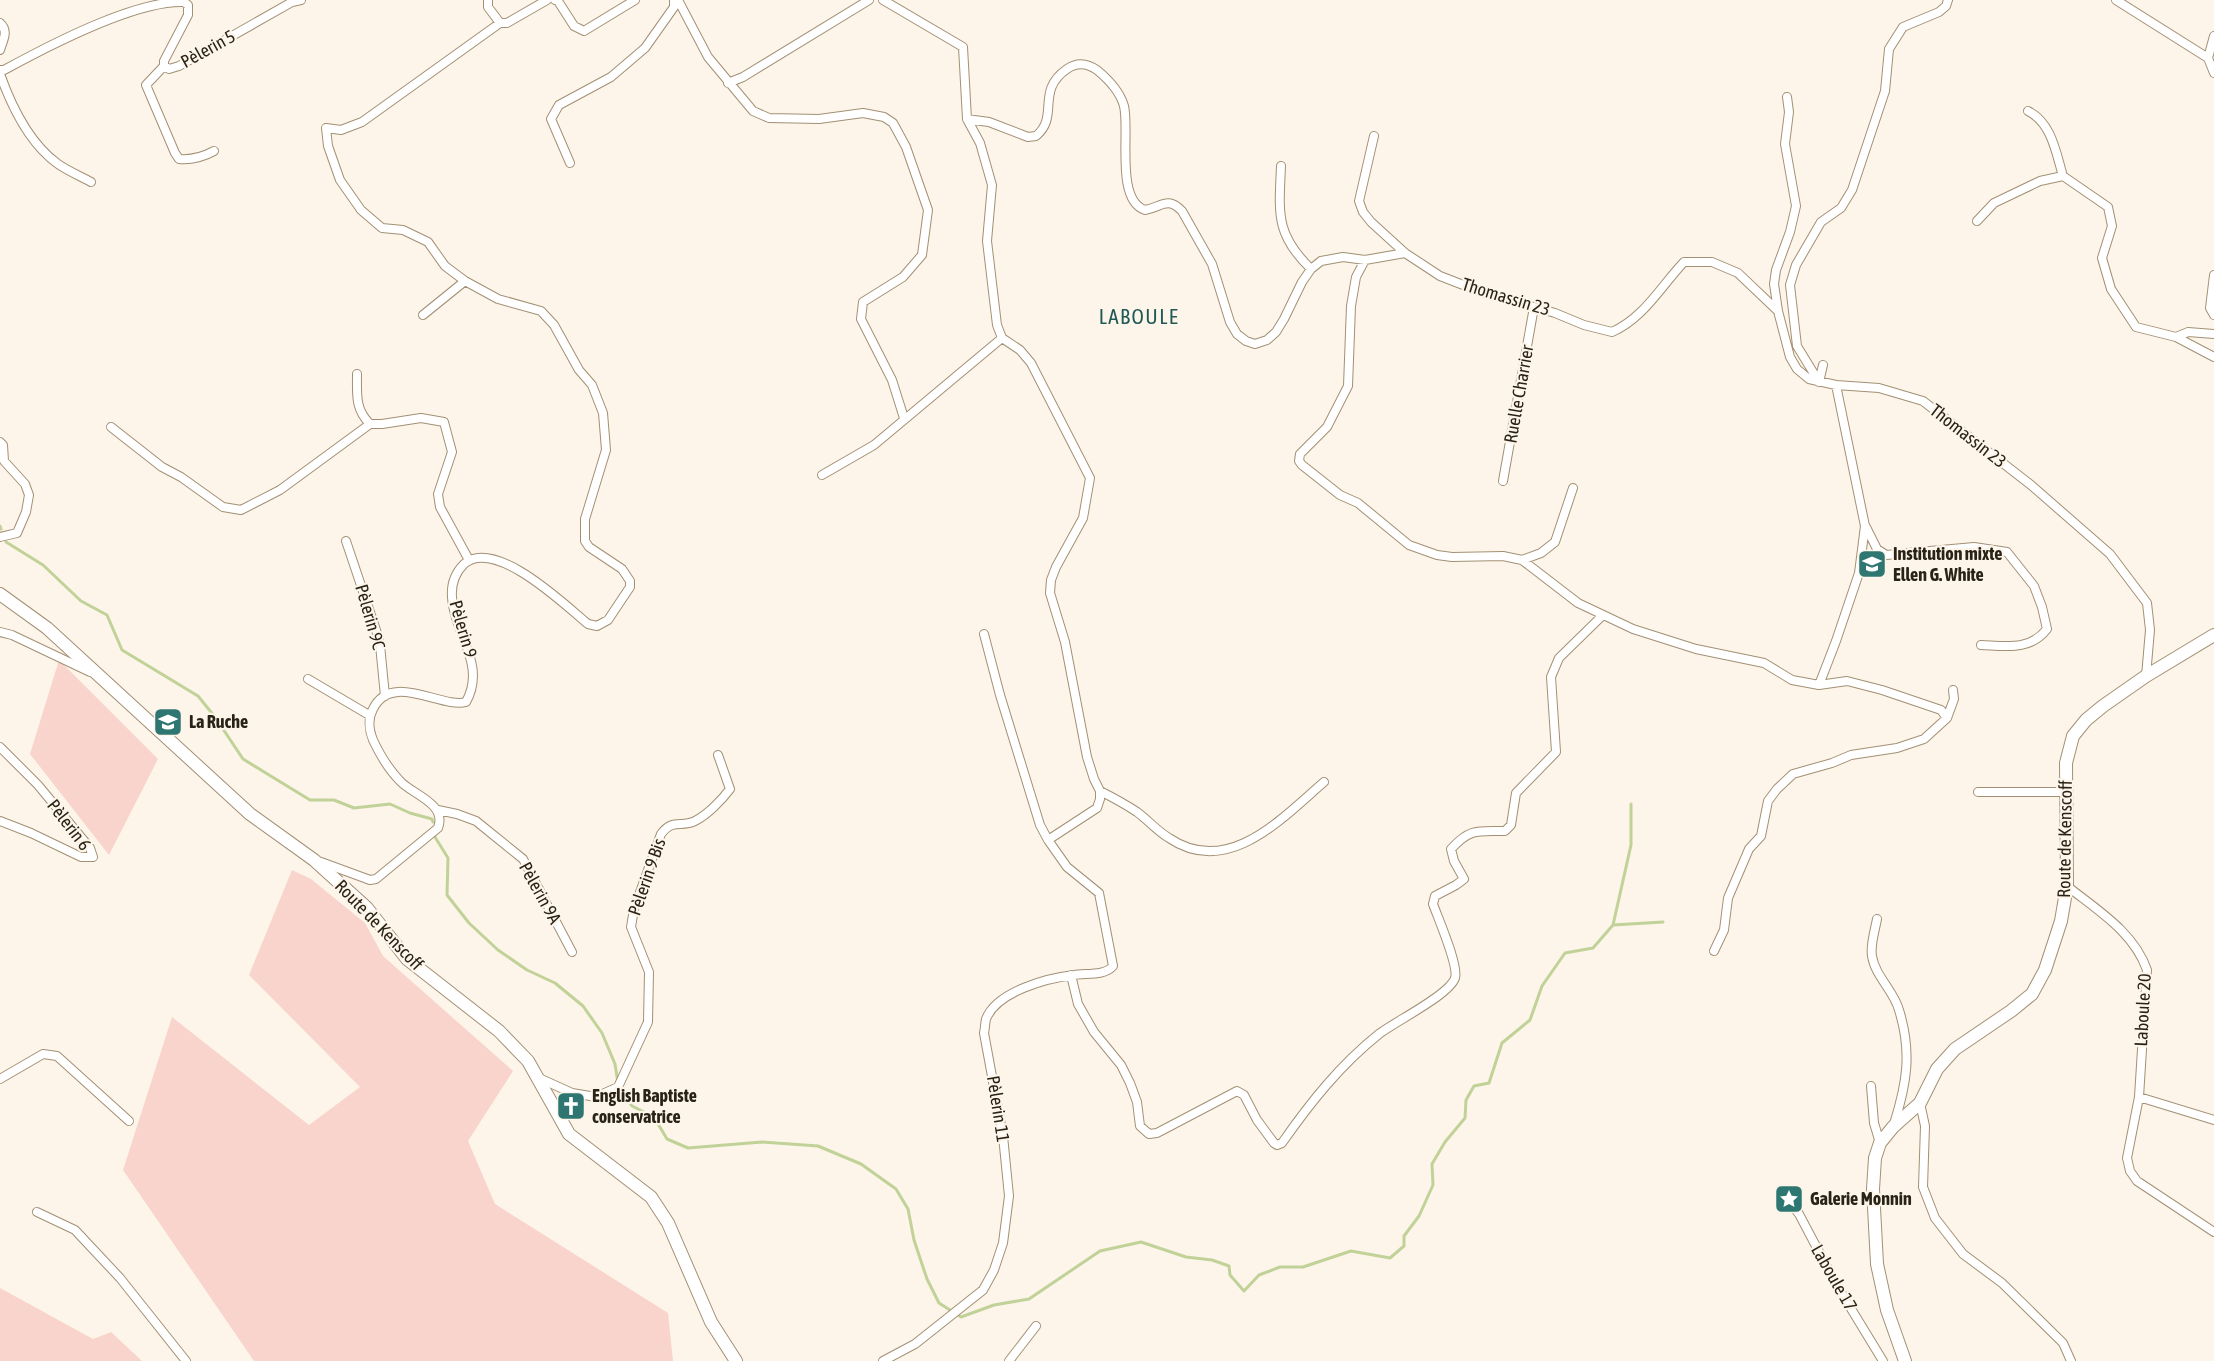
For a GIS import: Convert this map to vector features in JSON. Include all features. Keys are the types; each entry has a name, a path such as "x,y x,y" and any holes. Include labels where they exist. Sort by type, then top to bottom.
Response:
{"main road":[{"name":"Route de Kenscoff","path":"0,594 47,628 250,814 314,860 367,908 407,959 499,1031 528,1061 568,1134 651,1197 669,1222 711,1322 736,1361"},
{"name":"Route de Kenscoff","path":"1905,1361 1887,1310 1877,1264 1873,1189 1875,1158 1880,1143 1893,1127 1920,1103 1937,1069 1955,1049 2032,994 2046,970 2061,921 2067,886 2066,763 2073,736 2086,720 2146,676 2214,635"}],"street":[{"path":"488,0 488,8 500,23"},
{"path":"111,427 162,467 181,477 223,507 241,510 280,490 370,424 421,418 444,422 452,452 438,494 440,507 469,560 483,558 505,563 536,581 588,624 597,626 603,624 630,587 630,581 622,569 589,547 585,541 585,519 606,450 603,413 592,385 579,370 554,325 541,311 498,299 465,281 445,266 428,242 403,230 382,228 361,210 340,180 328,146 326,128 341,130 362,123 500,23 507,23 547,0"},
{"path":"555,0 558,1 574,26 584,31 635,0"},
{"path":"676,0 708,57 753,111 769,118 819,119 862,113 884,117 893,123 906,147 928,210 921,255 903,277 863,302 861,319 892,380 904,418"},
{"path":"570,163 551,119 559,105 611,76 645,48 674,7 676,0"},
{"path":"728,83 743,77 869,0"},
{"path":"883,0 963,47 968,119 980,143 992,185 987,241 997,325 1002,338 1020,350 1030,363 1090,478 1083,518 1056,567 1051,579 1050,593 1065,642 1087,757 1100,790 1100,799 1097,808 1048,840 1033,806 984,634"},
{"path":"1820,382 1797,346 1790,285 1796,265 1821,222 1846,202 1863,162 1886,91 1889,49 1903,27 1939,12 1946,6 1948,0"},
{"path":"2116,0 2208,58 2214,73"},
{"name":"Pèlerin 5","path":"0,72 89,26 137,10 184,2 188,5 188,15 164,61 164,66 169,69 179,66 295,1"},
{"path":"0,23 5,28 0,50"},
{"path":"2208,58 2214,36"},
{"path":"968,119 988,122 1028,136 1036,136 1045,126 1048,118 1048,94 1058,76 1075,64 1092,67 1111,83 1124,106 1125,172 1136,204 1145,210 1167,202 1174,204 1182,211 1212,264 1230,322 1237,334 1255,344 1267,340 1276,332 1302,282 1311,269 1321,261 1343,256 1365,260 1405,253"},
{"path":"164,66 146,85 175,153 179,159 183,159 202,157 214,151"},
{"path":"0,72 10,102 29,133 56,163 91,182"},
{"path":"1778,311 1774,284 1776,270 1793,225 1796,206 1785,144 1789,112 1787,97"},
{"path":"2028,111 2043,122 2049,133 2063,177 2108,207 2112,226 2102,258 2111,289 2136,327 2176,337 2214,357"},
{"name":"Thomassin 23","path":"1374,136 1359,201 1363,212 1405,253 1440,276 1484,293 1555,312 1584,325 1612,332 1634,320 1684,262 1712,262 1738,273 1778,311 1790,357 1797,369 1809,379 1836,385 1879,388 1923,401 2031,485 2110,554 2147,603 2150,630 2146,676"},
{"path":"1281,166 1279,210 1286,236 1295,253 1311,269"},
{"path":"1977,220 1994,203 2040,181 2063,177"},
{"path":"1365,260 1356,277 1351,306 1348,386 1327,427 1302,450 1299,461 1309,471 1340,495 1358,503 1404,541 1421,550 1452,557 1496,556 1522,560 1578,603 1633,629 1696,649 1764,663 1792,680 1819,685 1847,681 1882,690 1941,710 1947,718"},
{"path":"2214,275 2211,308 2214,315"},
{"path":"423,315 465,281"},
{"name":"Ruelle Charrier","path":"1503,481 1534,307"},
{"path":"2176,337 2188,332 2214,334"},
{"path":"822,475 874,445 1002,338"},
{"path":"1820,382 1822,365"},
{"path":"357,374 360,414 370,424"},
{"path":"1836,385 1865,526 1877,549 1886,555 1974,547 2007,552 2034,586 2047,628 2039,639 2018,646 1981,645"},
{"path":"0,442 3,445 4,461 25,484 29,495 26,512 17,533 0,537"},
{"path":"1522,560 1541,553 1555,542 1574,488"},
{"path":"1819,685 1859,573 1865,526"},
{"name":"Pèlerin 9C","path":"346,541 378,637 385,696"},
{"name":"Pèlerin 9","path":"385,696 401,692 422,694 459,704 466,702 471,694 473,664 452,599 452,584 458,570 469,560"},
{"path":"1071,975 1078,1004 1094,1032 1121,1065 1137,1102 1140,1126 1149,1134 1157,1133 1237,1091 1244,1095 1274,1143 1277,1145 1282,1143 1303,1113 1342,1068 1379,1034 1436,998 1450,987 1455,979 1456,968 1433,904 1435,896 1464,879 1454,861 1451,849 1464,835 1479,831 1505,831 1511,825 1516,793 1556,752 1551,677 1555,665 1559,658 1603,615"},
{"path":"0,632 12,635 99,675"},
{"path":"308,679 369,715"},
{"path":"1714,951 1724,930 1728,898 1749,849 1761,836 1768,801 1777,789 1793,774 1851,755 1897,748 1924,739 1947,718 1954,699 1953,690"},
{"path":"314,860 370,880 376,879 438,828 440,822 438,810 402,783 384,761 373,739 369,715 375,705 385,696"},
{"name":"Pèlerin 6","path":"0,747 38,785 90,848 93,857 81,857 0,821"},
{"name":"Pèlerin 9 Bis","path":"536,1077 572,1093 596,1097 618,1087 648,1022 649,972 631,927 634,909 661,834 665,829 672,824 693,823 730,789 718,755"},
{"path":"1100,790 1136,811 1169,839 1202,853 1242,844 1264,834 1324,782"},
{"path":"1978,792 2067,792"},
{"name":"Pèlerin 9A","path":"438,810 476,821 524,859 572,952"},
{"path":"0,816 12,826"},
{"name":"Pèlerin 11","path":"883,1361 915,1344 983,1290 994,1270 1003,1243 1009,1196 1003,1136 984,1033 986,1019 1008,995 1036,982 1071,975 1107,972 1113,966 1100,893 1067,867 1048,840"},
{"name":"Laboule 20","path":"2067,886 2125,933 2143,958 2147,970 2139,1097 2127,1158 2130,1171 2138,1180 2214,1232"},
{"path":"1877,919 1872,955 1877,971 1899,1007 1907,1044 1908,1072 1904,1094 1893,1127"},
{"path":"0,1079 43,1054 57,1056 129,1121"},
{"path":"1871,1086 1874,1123 1880,1143"},
{"path":"2139,1097 2214,1120"},
{"path":"1920,1103 1925,1126 1923,1187 1935,1218 1963,1254 2002,1283 2063,1343 2071,1361"},
{"name":"Laboule 17","path":"1785,1196 1798,1214 1836,1284 1883,1361"},
{"path":"37,1212 75,1230 120,1278 186,1361"},
{"path":"1009,1361 1036,1326"}],"shaded area":[{"path":"59,660 158,759 109,855 30,754"},
{"path":"292,870 311,879 365,923 383,956 513,1071 468,1141 495,1204 668,1313 673,1361 254,1361 123,1170 172,1017 309,1125 360,1087 249,975"},
{"path":"0,1288 93,1339 111,1332 142,1361 0,1361"}],"waterway":[{"path":"6,542 43,565 81,601 107,615 122,650 198,696 243,759 310,800 334,800 354,808 390,804 432,819 433,822"},
{"path":"1613,925 1631,845 1631,804"},
{"path":"435,837 448,858 447,895 469,923 498,950 527,970 555,983 583,1006 602,1033 615,1064 618,1083"},
{"path":"620,1089 632,1106 654,1117 667,1139 688,1148 762,1142 818,1146 861,1164 896,1189 908,1209 914,1240 927,1279 939,1303 961,1317 994,1305 1029,1299 1100,1251 1141,1242 1186,1257 1212,1260 1229,1266 1230,1275 1244,1291 1259,1275 1280,1267 1303,1267 1351,1251 1390,1258 1404,1246 1404,1236 1419,1216 1433,1185 1432,1164 1445,1142 1465,1118 1466,1100 1474,1086 1489,1083 1502,1043 1530,1020 1542,986 1565,953 1593,948 1613,925 1663,922"}],"place":[{"name":"Institution mixte Ellen G. White","path":"1872,564"},
{"name":"La Ruche","path":"168,722"},
{"name":"English Baptiste conservatrice","path":"571,1106"},
{"name":"Galerie Monnin","path":"1789,1199"}],"district":[{"name":"LABOULE","path":"1139,317"}]}
